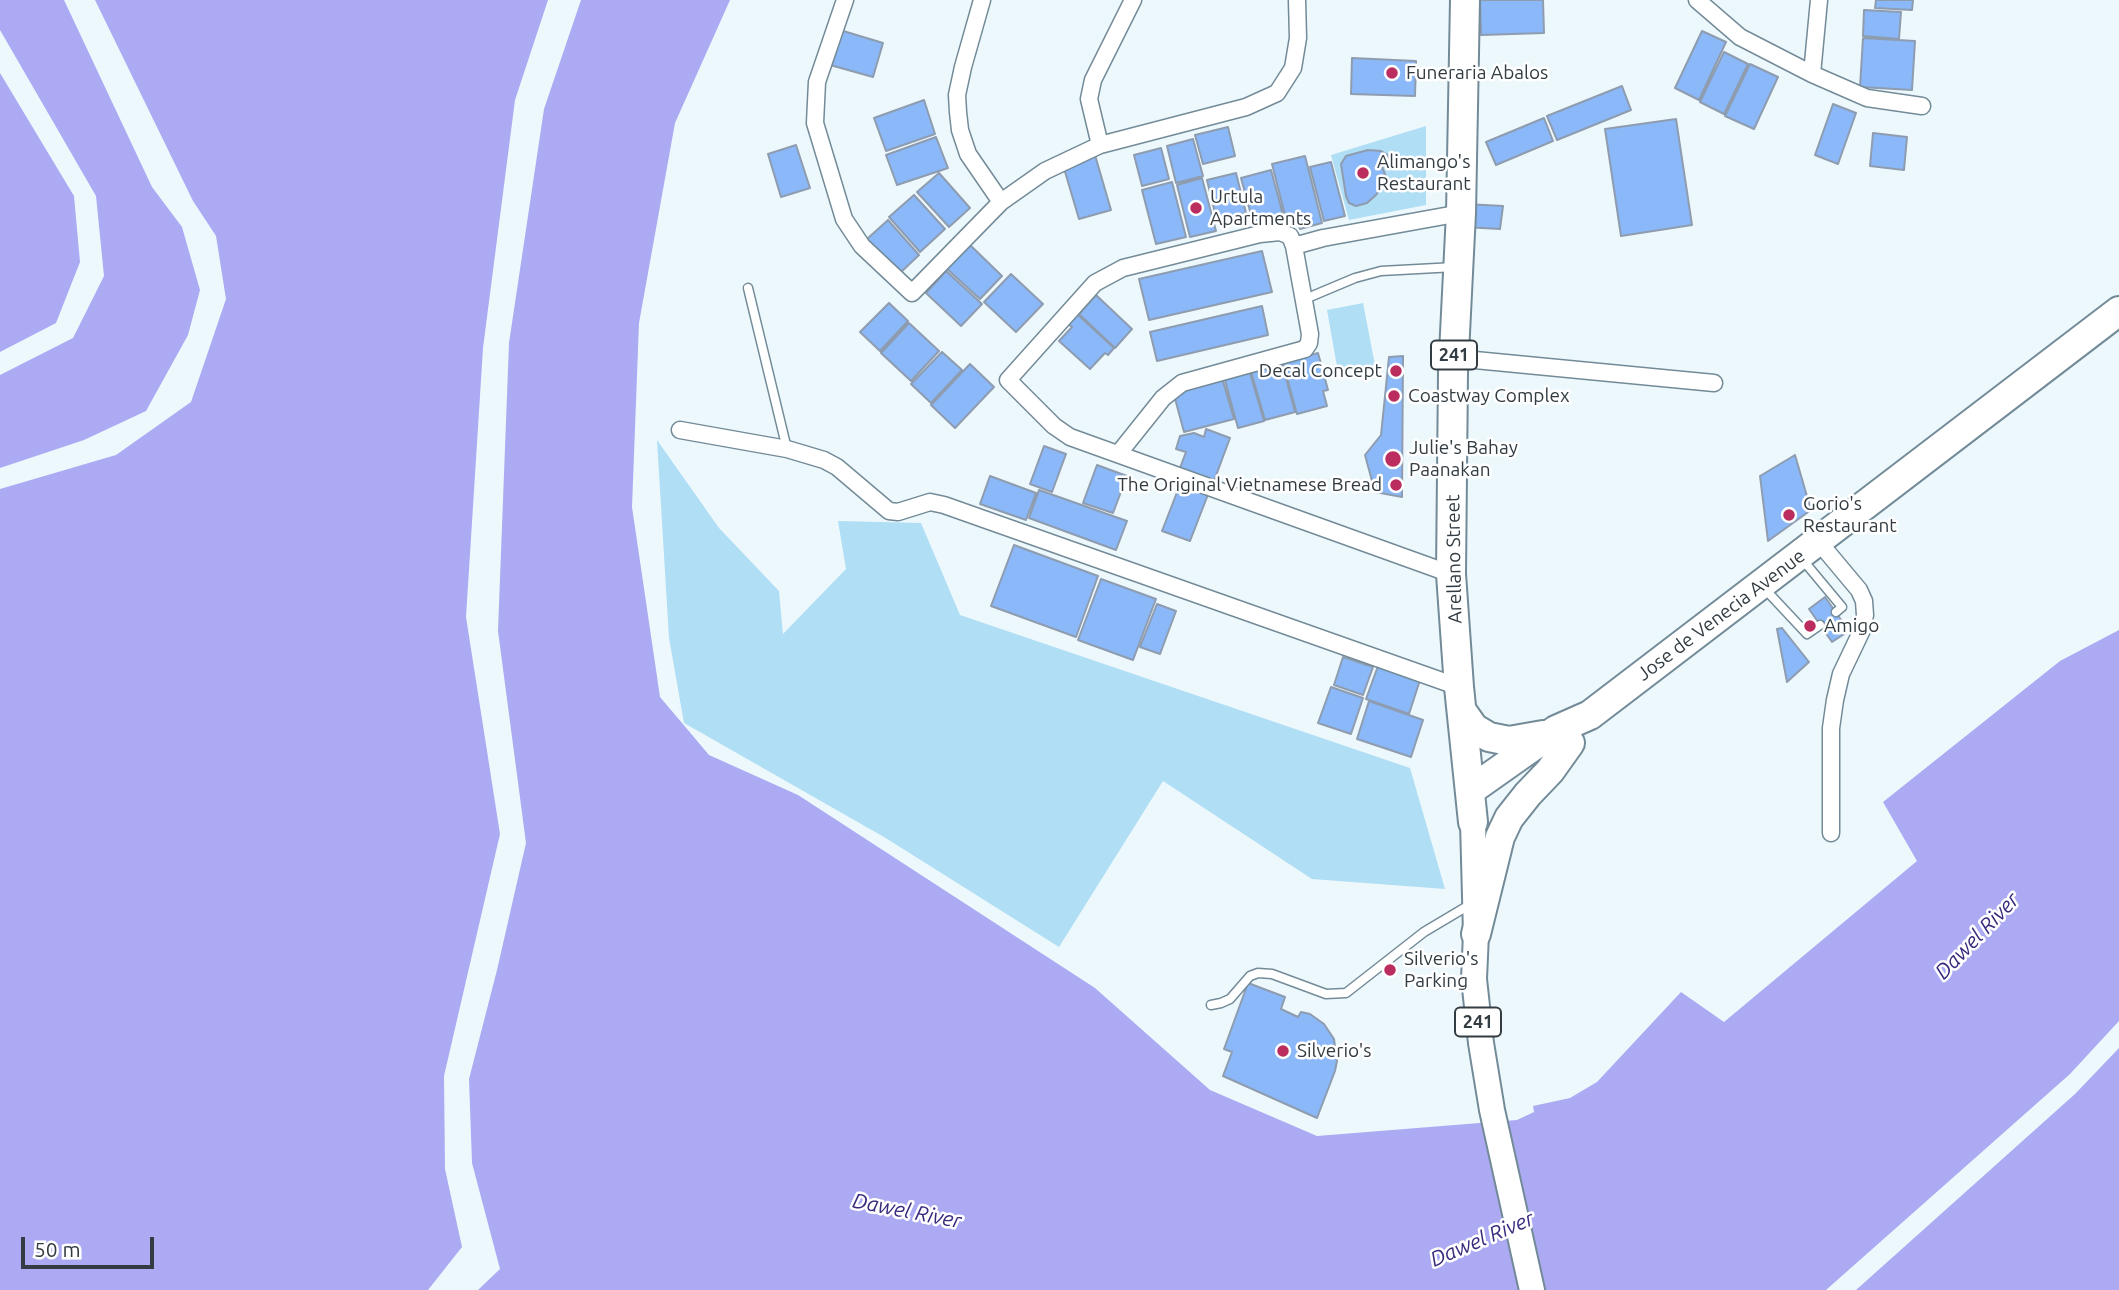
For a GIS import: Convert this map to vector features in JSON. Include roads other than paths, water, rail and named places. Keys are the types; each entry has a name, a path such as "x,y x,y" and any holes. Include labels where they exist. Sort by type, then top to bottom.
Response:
{"highway":[{"name":"Arellano Street","path":"1465,0 1461,213 1454,358 1451,573 1460,699 1474,822"},
{"name":"Jose de Venecia Avenue","path":"1474,822 1513,788 1563,737 1590,715 2119,312"},
{"path":"1460,699 1474,728 1489,737 1508,741 1563,737 1550,771 1509,818 1500,837 1476,934"},
{"name":"Jose de Venecia Avenue","path":"1471,790 1563,737"}],"main road":[{"name":"241","path":"1474,822 1474,979 1480,1043 1532,1290"}],"street":[{"path":"845,0 817,82 814,123 844,219 862,246 912,293 1001,202 1045,171 1100,145 1245,107 1277,93 1293,68 1298,38 1297,0"},
{"path":"982,0 957,95 958,112 960,130 968,154 1001,202"},
{"path":"1100,145 1089,99 1093,80 1133,0"},
{"path":"1697,0 1740,37 1812,74 1867,98 1923,106"},
{"path":"1812,74 1819,0"},
{"path":"1294,246 1323,238 1461,213"},
{"path":"1119,453 1163,398 1182,383 1305,349 1310,334 1294,246 1290,236 1280,232 1260,234 1123,268 1107,275 1095,283 1008,380 1054,426 1070,437 1451,573"},
{"path":"1454,358 1714,383"},
{"path":"680,430 787,449 824,460 889,511 898,512 930,502 944,505 1460,699"},
{"path":"1809,548 1858,590 1864,601 1866,615 1863,630 1841,674 1835,700 1831,728 1830,833"}],"lane":[{"path":"1305,299 1355,278 1381,271 1458,267"},
{"path":"748,288 787,449"},
{"path":"1809,548 1842,607 1836,612"},
{"path":"1761,585 1807,634 1820,625"},
{"path":"1211,1005 1230,999 1250,976 1258,973 1272,974 1326,994 1346,993 1424,932 1475,901"}],"water":[{"path":"0,0 64,0 152,187 182,227 200,290 188,335 146,411 84,440 0,468 0,375 73,338 104,276 96,196 0,30"},
{"path":"95,0 548,0 515,100 483,348 466,617 500,834 444,1076 445,1169 462,1247 428,1290 0,1290 0,489 116,455 191,402 226,299 216,236 193,201"},
{"name":"Dawel River","path":"581,0 730,0 675,123 639,323 632,507 660,697 709,755 798,795 1095,988 1210,1090 1317,1136 1517,1120 1534,1112 1533,1106 1570,1098 1597,1082 1681,992 1724,1022 1917,861 1883,802 2060,661 2119,630 2119,1021 2070,1074 1826,1290 478,1290 500,1269 472,1163 469,1079 526,843 498,631 509,343 544,109"},
{"path":"0,73 74,196 80,262 56,323 0,352"},
{"path":"2119,1048 2119,1290 1856,1290 2075,1094"}],"place":[{"name":"Funeraria Abalos","path":"1392,73"},
{"name":"Alimango's Restaurant","path":"1363,173"},
{"name":"Urtula Apartments","path":"1196,208"},
{"name":"Decal Concept","path":"1396,371"},
{"name":"Coastway Complex","path":"1394,396"},
{"name":"Julie's Bahay Paanakan","path":"1393,459"},
{"name":"The Original Vietnamese Bread","path":"1396,485"},
{"name":"Gorio's Restaurant","path":"1789,515"},
{"name":"Amigo","path":"1810,626"},
{"name":"Silverio's Parking","path":"1390,970"},
{"name":"Silverio's","path":"1283,1051"}]}
